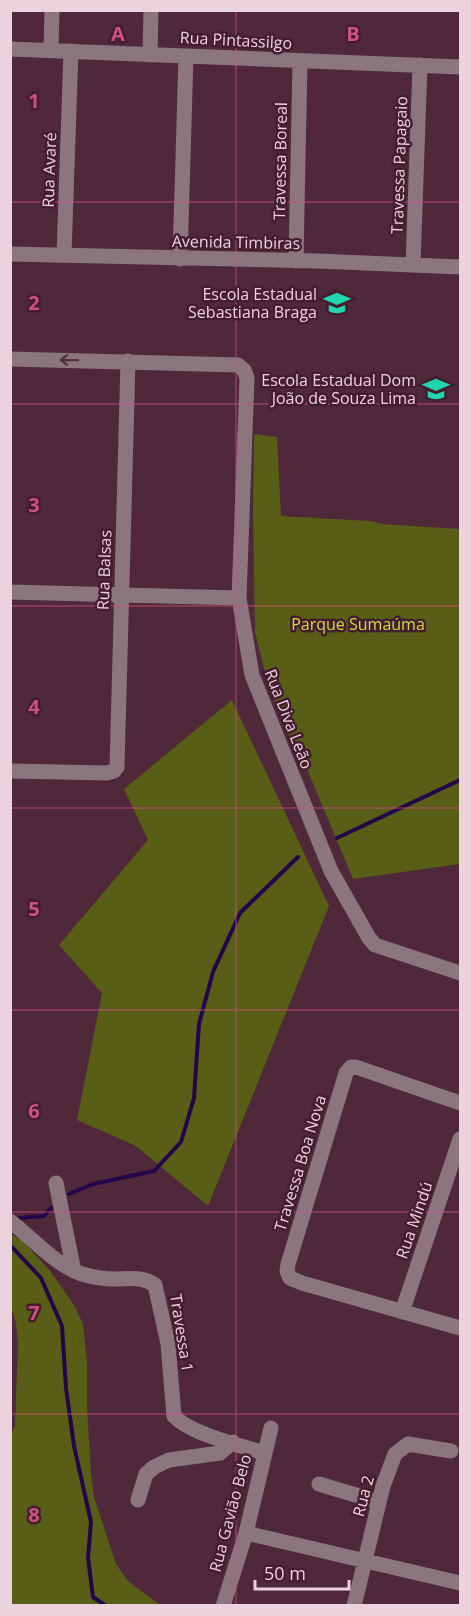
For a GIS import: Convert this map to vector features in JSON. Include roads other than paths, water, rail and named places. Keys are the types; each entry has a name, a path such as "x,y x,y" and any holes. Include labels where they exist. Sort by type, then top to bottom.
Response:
{"street":[{"path":"51,50 52,10"},
{"path":"150,55 151,10"},
{"name":"Rua Pintassilgo","path":"10,49 460,67"},
{"name":"Rua Avaré","path":"64,255 71,51"},
{"path":"180,259 186,56"},
{"name":"Travessa Boreal","path":"296,261 300,61"},
{"name":"Travessa Papagaio","path":"413,265 420,65"},
{"name":"Avenida Timbiras","path":"10,254 460,267"},
{"path":"10,359 128,361"},
{"name":"Rua Diva Leão","path":"128,361 238,365 244,370 247,378 239,598 252,675 331,871 369,938 375,945 460,973"},
{"name":"Rua Balsas","path":"10,771 107,773 114,771 117,767 128,361"},
{"path":"10,592 239,598"},
{"name":"Travessa Boa Nova","path":"402,1312 302,1283 291,1278 287,1271 288,1264 346,1073 351,1067 460,1102"},
{"name":"Rua Mindú","path":"402,1312 460,1139"},
{"path":"56,1183 74,1271"},
{"name":"Travessa 1","path":"10,1221 74,1271 94,1277 135,1278 150,1281 155,1285 168,1344 174,1416 179,1422 193,1430 264,1453"},
{"path":"402,1312 460,1328"},
{"name":"Rua Gavião Belo","path":"223,1605 246,1533 271,1428"},
{"path":"138,1500 146,1474 154,1467 169,1460 220,1453 233,1442"},
{"name":"Rua 2","path":"354,1605 379,1502 395,1454 408,1444 451,1451"},
{"path":"320,1484 379,1502"},
{"path":"246,1533 460,1583"}],"waterway":[{"path":"337,838 460,780"},
{"path":"69,1194 93,1184 154,1171 181,1142 194,1098 199,1024 213,972 240,913 298,857"},
{"path":"19,1218 44,1216 51,1208"},
{"path":"10,1245 41,1278 62,1326 66,1388 74,1446 91,1522 88,1558 93,1597 106,1606"}],"place":[{"name":"Escola Estadual Sebastiana Braga","path":"337,303"},
{"name":"Escola Estadual Dom João de Souza Lima","path":"436,389"}],"park label":[{"name":"Parque Sumaúma","path":"358,624"}]}
